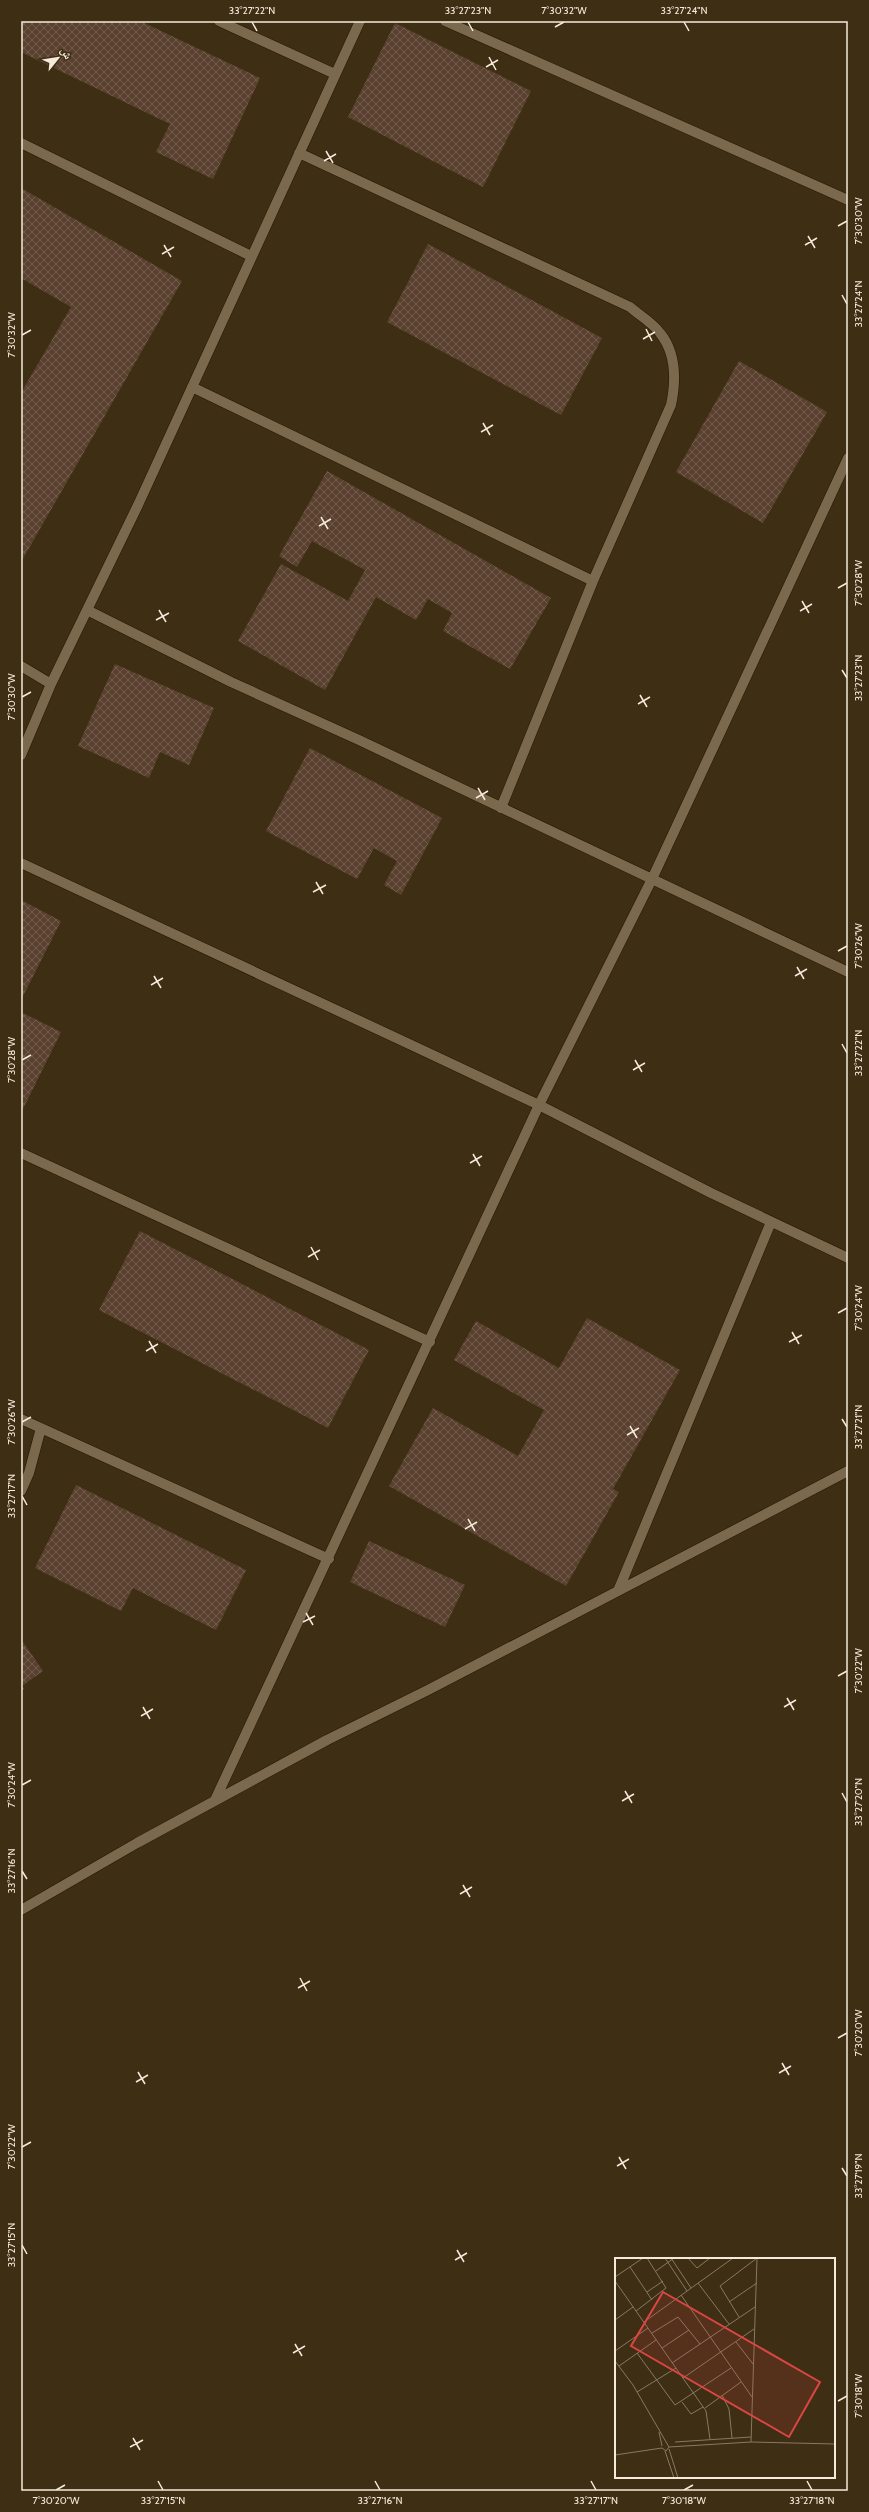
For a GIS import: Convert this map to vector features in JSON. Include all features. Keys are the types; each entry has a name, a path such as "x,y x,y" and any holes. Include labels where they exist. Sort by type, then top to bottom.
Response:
{"street":[{"path":"219,21 335,74"},
{"path":"21,755 51,684 192,387 250,256 360,21"},
{"path":"445,21 848,200"},
{"path":"21,143 250,256"},
{"path":"299,153 630,307 660,334 672,357 676,379 671,405 593,581 501,808"},
{"path":"192,387 593,581"},
{"path":"215,1800 430,1342 539,1105 652,878 848,458"},
{"path":"87,610 231,682 359,740 848,972"},
{"path":"21,666 51,684"},
{"path":"21,863 539,1105 626,1151 848,1258"},
{"path":"21,1153 430,1342"},
{"path":"618,1591 771,1222"},
{"path":"21,1419 329,1558"},
{"path":"21,1491 29,1473 41,1428"},
{"path":"21,1910 215,1800 327,1740 848,1471"}],"building":[{"path":"21,21 140,21 260,78 213,179 156,152 170,124 21,52"},
{"path":"395,23 531,91 483,187 348,117"},
{"path":"21,188 182,281 21,562 21,393 71,307 21,278"},
{"path":"428,244 602,338 561,415 387,322"},
{"path":"739,361 827,412 763,523 676,472"},
{"path":"327,471 551,598 510,669 443,631 452,613 428,599 416,620 376,597 325,690 238,641 281,564 348,601 365,570 312,541 297,567 279,556"},
{"path":"115,664 214,708 189,765 160,752 149,778 78,746"},
{"path":"310,748 442,818 401,895 384,885 397,861 374,848 357,879 266,831"},
{"path":"21,900 61,921 21,1000"},
{"path":"21,1012 61,1032 22,1111 21,1111"},
{"path":"140,1231 369,1350 328,1428 99,1310"},
{"path":"587,1318 680,1370 613,1489 619,1492 566,1586 389,1486 433,1408 518,1456 544,1410 454,1360 476,1321 559,1368"},
{"path":"76,1485 246,1570 216,1630 133,1588 121,1611 35,1568"},
{"path":"369,1541 465,1585 445,1627 350,1582"},
{"path":"21,1639 43,1671 22,1686 24,1689 21,1691"}]}
